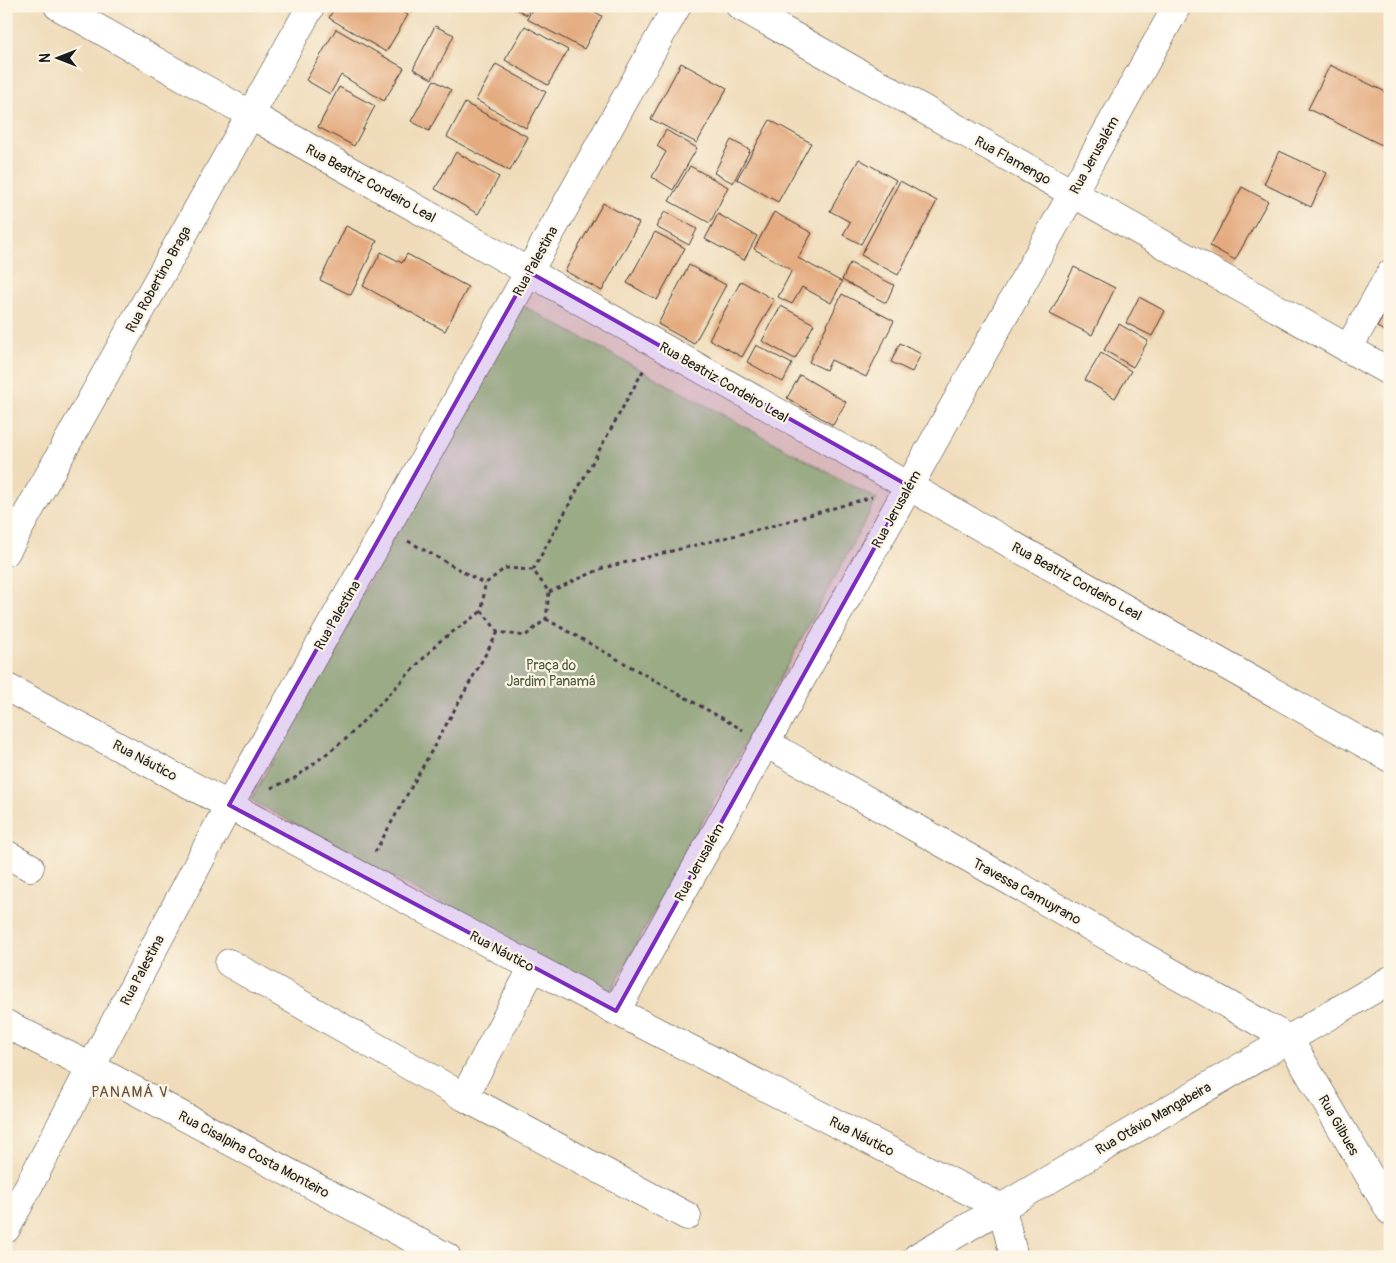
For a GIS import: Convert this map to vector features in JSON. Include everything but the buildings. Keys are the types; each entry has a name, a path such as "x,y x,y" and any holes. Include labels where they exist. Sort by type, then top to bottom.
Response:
{"street":[{"name":"Rua Beatriz Cordeiro Leal","path":"58,6 1390,758"},
{"name":"Rua Robertino Braga","path":"6,552 311,6"},
{"name":"Rua Palestina","path":"6,1228 229,805 677,6"},
{"name":"Rua Flamengo","path":"740,6 1390,372"},
{"name":"Rua Jerusalém","path":"616,1011 1177,6"},
{"path":"1348,349 1390,274"},
{"name":"Rua Náutico","path":"6,686 532,967 1002,1208"},
{"name":"Travessa Camuyrano","path":"766,743 1289,1039"},
{"path":"6,854 30,867"},
{"path":"229,963 464,1097 687,1216"},
{"path":"464,1097 532,967"},
{"name":"Rua Otávio Mangabeira","path":"917,1257 1390,980"},
{"name":"Rua Cisalpina Costa Monteiro","path":"6,1024 91,1067 447,1257"},
{"name":"Rua Gilbues","path":"1289,1039 1390,1211"},
{"path":"1002,1208 1014,1257"}],"path":[{"path":"532,570 658,344"},
{"path":"549,592 603,568 761,530 909,486"},
{"path":"386,528 485,584"},
{"path":"506,568 532,570 549,592 546,619 524,636 498,632 482,611 485,584 506,568"},
{"path":"270,788 295,778 347,738 440,642 482,611"},
{"path":"546,619 766,743"},
{"path":"361,876 498,632"}],"highlighted area":[{"path":"529,272 909,486 616,1011 229,805"}],"green space":[{"name":"Praça do Jardim Panamá","path":"520,304 877,499 609,995 251,800"}],"district":[{"name":"PANAMÁ V","path":"130,1092"}]}
